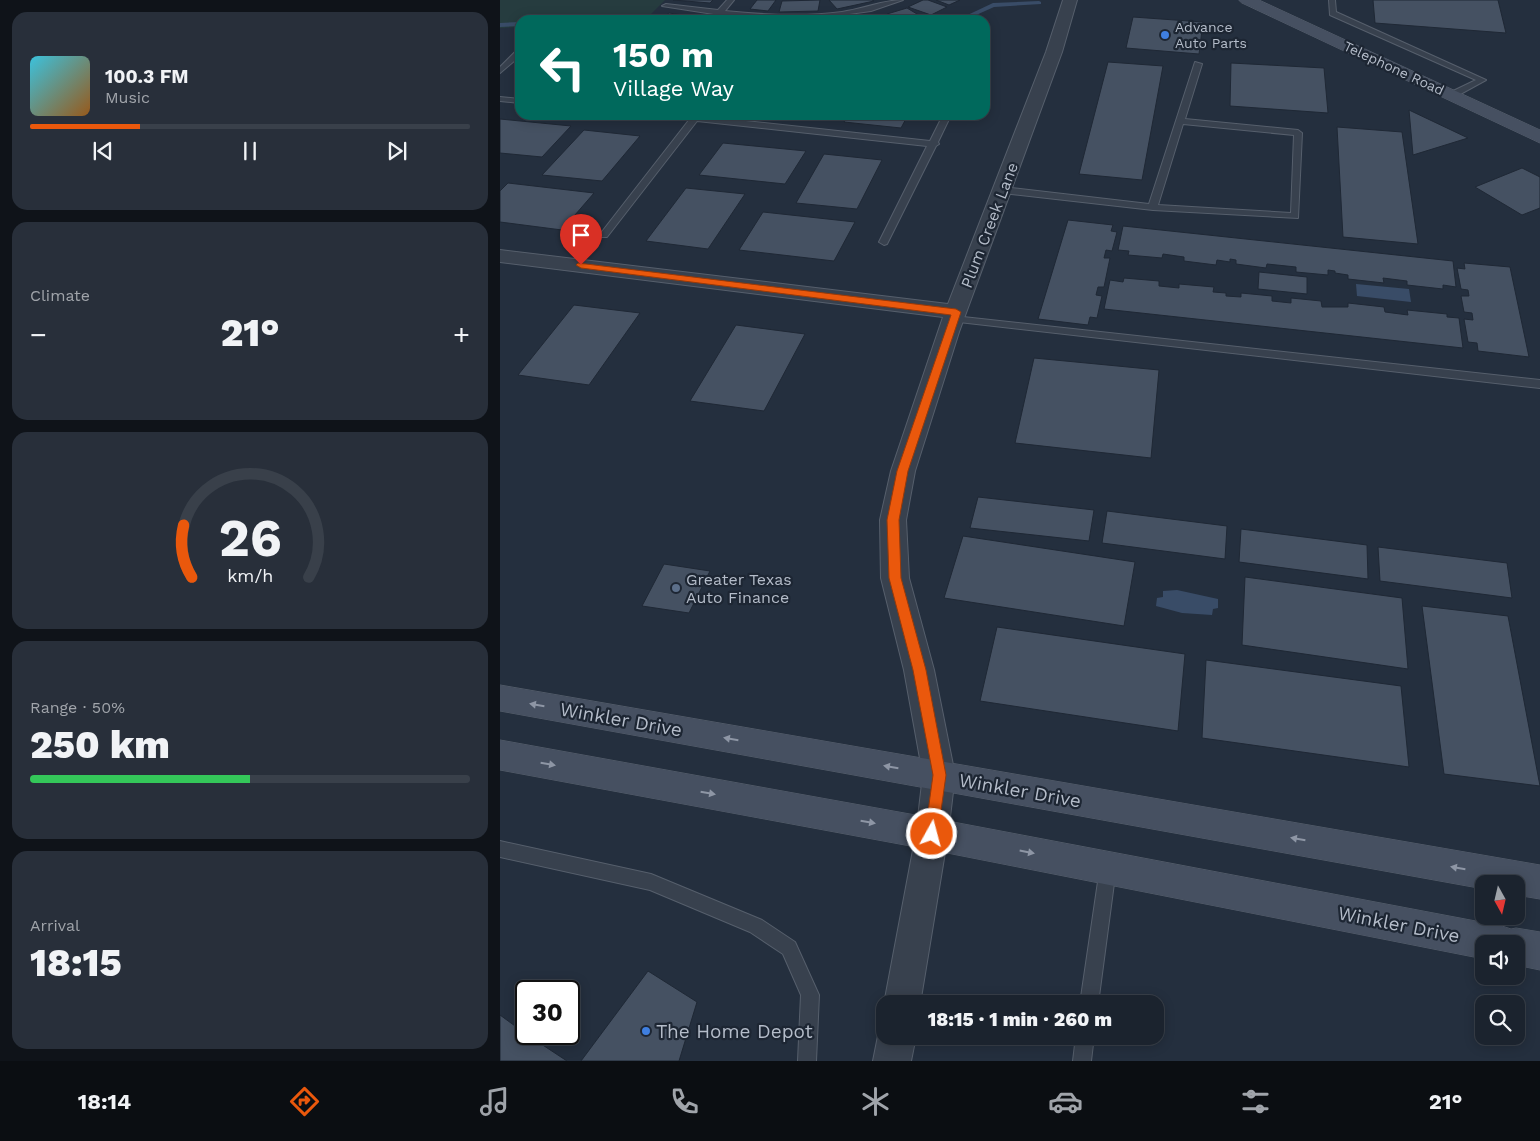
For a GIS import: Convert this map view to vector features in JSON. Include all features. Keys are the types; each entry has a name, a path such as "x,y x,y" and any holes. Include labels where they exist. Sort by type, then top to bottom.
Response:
{"main road":[{"name":"Telephone Road","path":"1247,0 1540,137"},
{"name":"Winkler Drive","path":"500,698 1540,882"},
{"name":"Winkler Drive","path":"500,756 932,834 1475,939"},
{"path":"1525,948 1540,951"}],"street":[{"name":"Plum Creek Lane","path":"904,995 932,834 939,775 919,670 895,578 893,520 903,471 955,316 1056,45 1070,0"},
{"path":"500,256 955,316"},
{"path":"892,1061 895,1045"}],"lane":[{"path":"720,13 731,0"},
{"path":"834,15 881,7 900,0"},
{"path":"1332,0 1333,13 1482,80 1452,95"},
{"path":"666,6 740,15"},
{"path":"500,71 515,57"},
{"path":"1153,206 1198,64"},
{"path":"500,99 515,100"},
{"path":"604,235 693,120"},
{"path":"730,120 935,144"},
{"path":"884,242 935,144 945,120"},
{"path":"1002,190 1153,206 1295,216 1298,133 1180,121"},
{"path":"955,316 1540,384"},
{"path":"500,848 652,882 756,926 789,948 810,995 807,1061"},
{"path":"1090,995 1108,868"},
{"path":"1082,1061 1084,1045"}],"green space":[{"path":"500,0 665,0 650,15 515,15 515,27 500,28"}],"water":[{"path":"1356,284 1409,289 1411,302 1357,296"},
{"path":"1177,590 1218,599 1218,608 1213,609 1212,615 1182,613 1156,606 1157,598 1163,597 1163,591"}],"building":[{"path":"673,0 713,0 710,3"},
{"path":"757,0 776,0 768,11 750,9"},
{"path":"820,0 818,11 779,12 782,1"},
{"path":"829,0 872,0 874,1 837,9"},
{"path":"923,0 947,7 931,15 908,7"},
{"path":"936,0 960,0 949,5"},
{"path":"1373,0 1498,0 1506,33 1375,23"},
{"path":"907,8 919,15 888,15 887,14"},
{"path":"669,13 683,15 666,15"},
{"name":"Advance Auto Parts","path":"1133,17 1203,22 1199,54 1126,48"},
{"path":"1108,62 1163,66 1142,180 1079,174"},
{"path":"1231,63 1324,68 1328,113 1230,106"},
{"path":"1409,110 1468,138 1413,155"},
{"path":"500,119 571,126 542,157 500,153"},
{"path":"845,120 905,120 901,128 844,122"},
{"path":"1337,127 1402,132 1418,244 1343,237"},
{"path":"584,130 640,136 602,181 542,175"},
{"path":"723,143 806,151 785,184 699,175"},
{"path":"824,154 882,160 857,209 796,203"},
{"path":"1522,168 1540,177 1540,208 1522,215 1475,187"},
{"path":"508,183 594,193 562,230 500,222 500,191"},
{"path":"686,188 745,194 708,249 646,241"},
{"path":"763,212 855,222 834,261 739,250"},
{"path":"1068,220 1113,225 1111,231 1117,232 1112,251 1106,250 1104,258 1110,258 1104,287 1098,287 1096,295 1102,296 1097,318 1090,317 1088,325 1038,319"},
{"path":"1123,226 1453,261 1456,287 1443,285 1443,289 1407,285 1407,281 1383,278 1384,283 1348,279 1348,275 1335,273 1335,271 1328,270 1328,275 1296,272 1296,267 1267,264 1266,268 1236,264 1236,260 1230,259 1230,262 1217,260 1216,265 1184,261 1184,257 1163,254 1162,258 1128,255 1129,251 1118,250"},
{"path":"1464,263 1510,267 1529,357 1478,351 1477,343 1468,342 1464,319 1473,320 1472,313 1464,312 1461,296 1469,296 1468,290 1461,289 1457,268 1465,269"},
{"path":"1259,272 1307,277 1307,294 1258,289"},
{"path":"1124,278 1159,281 1159,286 1179,288 1179,284 1214,287 1213,292 1226,293 1226,296 1241,297 1241,293 1272,296 1272,301 1291,303 1291,298 1321,301 1322,307 1348,307 1348,303 1384,307 1385,312 1408,315 1407,310 1447,314 1447,317 1459,318 1463,348 1104,309 1110,280 1123,282"},
{"path":"574,305 640,313 589,385 518,375"},
{"path":"736,325 805,334 764,411 690,401"},
{"path":"1034,358 1159,370 1151,458 1015,443"},
{"path":"978,497 1094,510 1089,541 970,528"},
{"path":"1107,511 1227,526 1225,559 1102,543"},
{"path":"1241,529 1367,545 1368,579 1239,562"},
{"path":"963,536 1135,562 1124,626 944,598"},
{"path":"1378,547 1507,563 1512,598 1380,581"},
{"name":"Greater Texas Auto Finance","path":"664,564 710,571 689,613 642,606"},
{"path":"1245,577 1402,598 1408,669 1242,645"},
{"path":"1422,606 1508,616 1540,786 1444,774"},
{"path":"997,627 1185,654 1178,731 980,701"},
{"path":"1206,660 1401,686 1409,767 1202,738"},
{"name":"The Home Depot","path":"648,971 697,1002 679,1061 581,1061"},
{"path":"500,1015 515,1026 515,1045 543,1045 567,1061 500,1061"}],"waterway":[{"path":"971,15 993,5 1039,3"},
{"path":"500,25 515,24"}],"place":[{"name":"Advance Auto Parts","path":"1165,35"},
{"name":"Greater Texas Auto Finance","path":"676,588"},
{"name":"The Home Depot","path":"646,1031"}],"route":[{"path":"581,265 956,312 903,471 893,520 895,578 919,670 939,775 932,834"}]}
